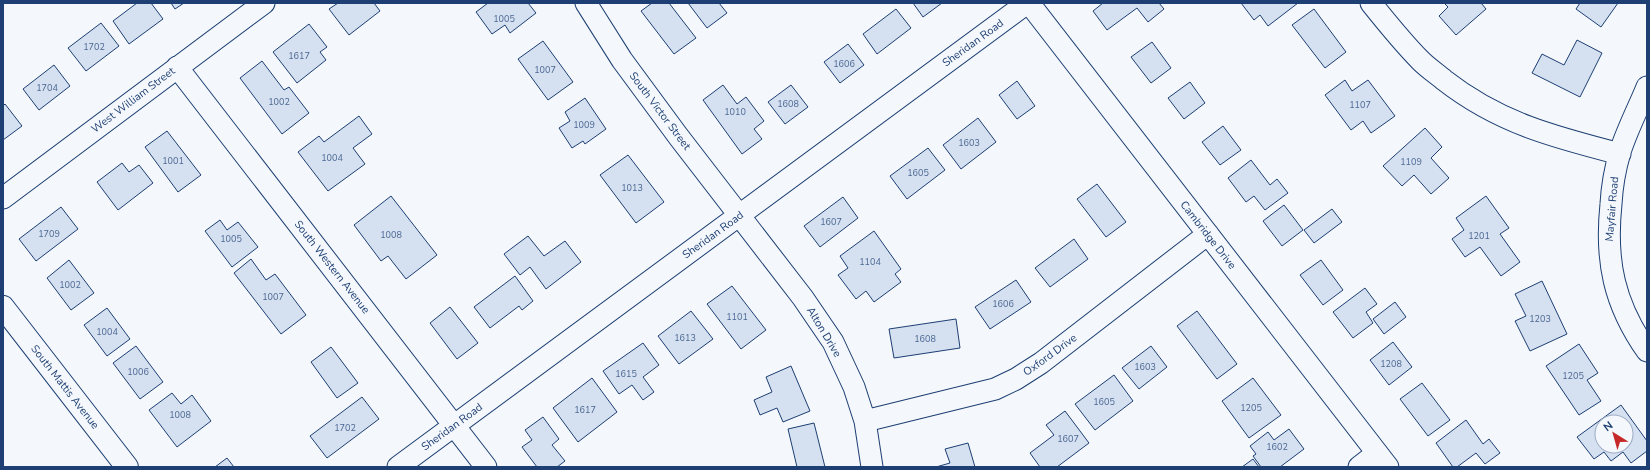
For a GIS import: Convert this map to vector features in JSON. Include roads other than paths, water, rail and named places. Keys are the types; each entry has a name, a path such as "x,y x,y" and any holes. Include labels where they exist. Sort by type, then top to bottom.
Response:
{"main road":[{"name":"South Mattis Avenue","path":"3,306 127,467"}],"street":[{"name":"West William Street","path":"3,198 264,3"},
{"name":"South Victor Street","path":"586,3 622,60 739,215"},
{"name":"Sheridan Road","path":"398,467 1028,3"},
{"name":"Cambridge Drive","path":"1028,3 1383,460"},
{"path":"1371,3 1395,34 1422,62 1460,92 1487,109 1530,128 1566,140 1620,154"},
{"name":"South Western Avenue","path":"177,67 486,467"},
{"name":"Mayfair Road","path":"1647,87 1620,154 1613,183 1608,226 1609,252 1613,279 1622,307 1635,334 1647,351"},
{"name":"Alton Drive","path":"739,215 803,298 833,342 854,388 865,421 872,467"},
{"name":"Oxford Drive","path":"865,421 995,389 1016,379 1041,363 1208,234"},
{"path":"1359,467 1383,460"}]}
